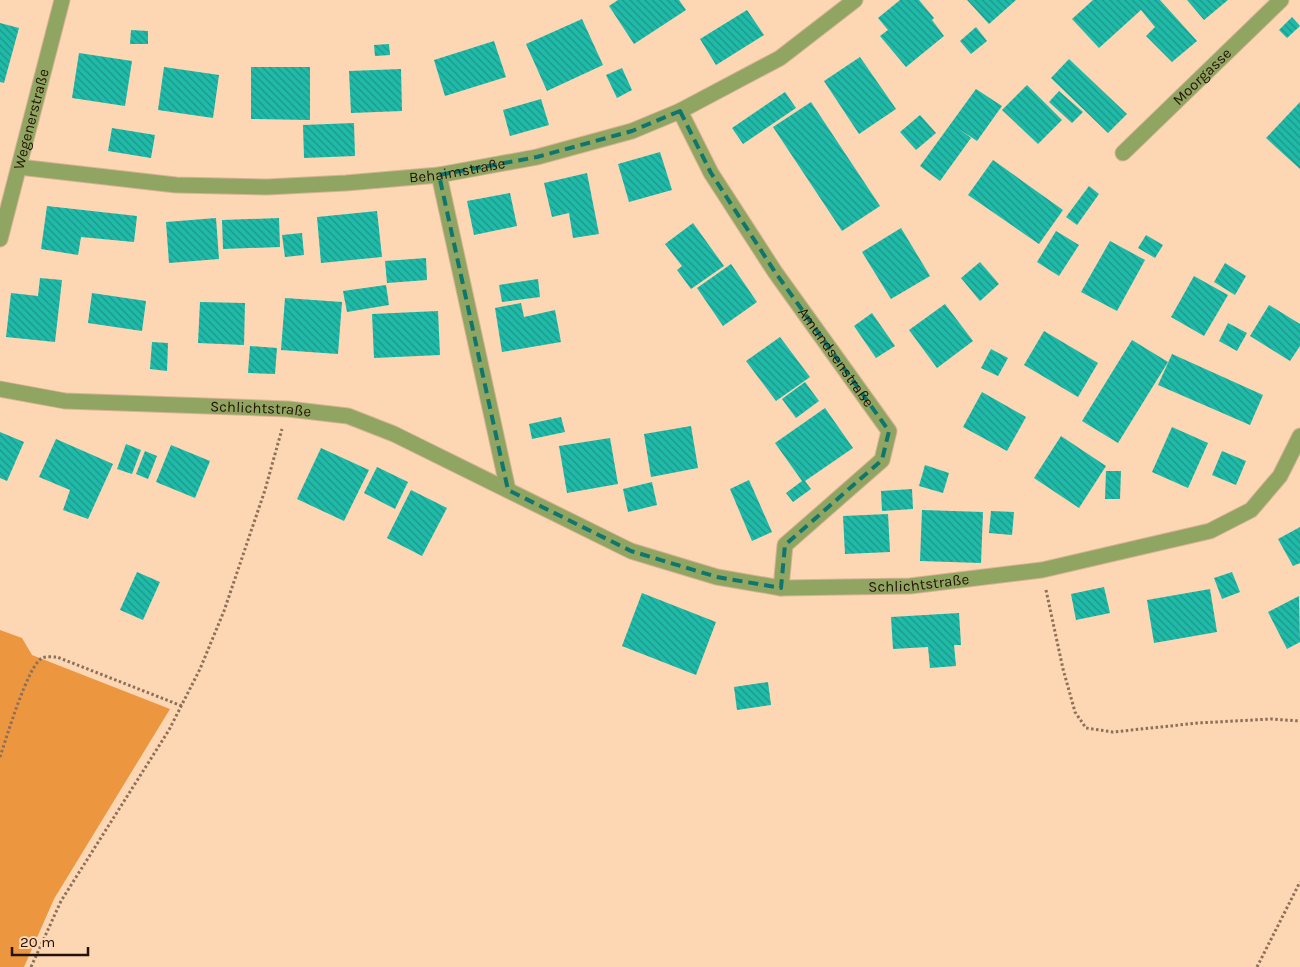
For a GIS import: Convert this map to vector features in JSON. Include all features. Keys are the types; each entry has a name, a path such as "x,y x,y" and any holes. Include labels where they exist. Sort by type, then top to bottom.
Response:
{"street":[{"name":"Wegenerstraße","path":"0,239 62,0"},
{"name":"Behaimstraße","path":"19,167 176,186 267,187 346,183 439,175 537,157 632,131 680,111 780,58 855,0"},
{"name":"Moorgasse","path":"1123,152 1281,0"},
{"name":"Amundsenstraße","path":"680,111 712,173 775,272 889,431 882,460 785,545 781,588"},
{"path":"439,175 508,490"},
{"name":"Schlichtstraße","path":"0,389 65,401 288,409 348,416 394,434 631,551 717,577 781,588 910,586 1042,570 1210,532 1251,510 1280,476 1300,436"}],"path":[{"path":"31,967 61,901 170,730 200,669 224,611 265,490 288,409"},
{"path":"1042,570 1063,669 1075,712 1086,728 1113,732 1198,723 1271,719 1300,721"},
{"path":"0,757 25,684 34,665 42,658 57,657 182,706"},
{"path":"1257,967 1300,882"}],"highlighted area":[{"path":"680,111 711,173 775,272 889,431 882,460 785,545 781,588 717,577 631,551 508,490 439,175 537,157 632,131"}],"shaded area":[{"path":"0,630 22,638 32,655 170,709 54,899 24,967 0,967"}],"building":[{"path":"618,0 679,0 686,10 634,44 609,6"},
{"path":"900,0 919,0 934,18 932,20 944,36 906,67 880,36 888,30 878,18"},
{"path":"967,0 1016,0 989,24"},
{"path":"1093,0 1160,0 1197,41 1172,62 1146,36 1155,27 1141,10 1099,48 1072,19"},
{"path":"1187,0 1228,0 1204,20"},
{"path":"747,10 764,35 716,65 700,39"},
{"path":"1292,17 1300,26 1287,38 1279,30"},
{"path":"582,19 603,65 547,91 526,44"},
{"path":"0,23 19,28 4,83 0,82"},
{"path":"976,27 987,41 971,54 960,41"},
{"path":"131,30 148,31 148,44 130,44"},
{"path":"494,41 506,77 445,96 434,60"},
{"path":"389,44 390,55 375,56 374,45"},
{"path":"79,53 132,61 125,106 72,98"},
{"path":"860,57 896,109 859,134 824,81"},
{"path":"1069,59 1127,114 1108,133 1051,78"},
{"path":"164,67 219,75 213,118 158,110"},
{"path":"251,67 310,67 310,120 251,119"},
{"path":"622,68 632,90 617,98 606,75"},
{"path":"401,69 402,111 351,113 349,71"},
{"path":"1027,85 1062,120 1038,144 1002,110"},
{"path":"976,89 1002,106 977,141 959,129 971,138 940,181 920,166"},
{"path":"1059,91 1083,112 1072,123 1049,102"},
{"path":"785,92 796,108 743,144 732,128"},
{"path":"541,99 549,125 510,136 503,110"},
{"path":"811,102 880,206 842,231 773,127"},
{"path":"1300,102 1300,169 1266,138"},
{"path":"920,115 936,133 916,150 900,132"},
{"path":"354,123 355,156 304,158 303,125"},
{"path":"112,128 155,135 151,158 108,151"},
{"path":"660,152 672,190 629,202 618,164"},
{"path":"993,160 1063,210 1039,244 968,195"},
{"path":"587,173 599,234 573,238 569,213 552,217 544,183"},
{"path":"1089,186 1099,194 1077,225 1066,217"},
{"path":"510,193 517,226 474,235 467,201"},
{"path":"47,206 137,216 134,242 81,237 78,255 41,249"},
{"path":"377,211 382,257 321,263 317,217"},
{"path":"216,218 219,259 169,263 166,222"},
{"path":"279,218 280,247 223,249 222,220"},
{"path":"693,223 724,266 691,289 677,270 682,266 665,244"},
{"path":"901,228 930,276 891,299 862,252"},
{"path":"1056,231 1079,245 1059,276 1037,262"},
{"path":"302,233 304,255 285,257 282,235"},
{"path":"1146,235 1163,245 1155,258 1138,248"},
{"path":"1110,241 1145,260 1117,311 1081,292"},
{"path":"426,258 427,280 387,283 385,261"},
{"path":"980,262 999,284 980,301 961,278"},
{"path":"1225,263 1246,276 1235,295 1214,282"},
{"path":"731,264 757,302 723,326 697,288"},
{"path":"1194,276 1228,295 1204,336 1171,317"},
{"path":"40,278 62,280 55,342 6,337 11,293 38,296"},
{"path":"538,279 540,297 502,302 499,285"},
{"path":"386,285 389,305 347,312 343,291"},
{"path":"92,293 146,301 142,331 88,323"},
{"path":"285,298 342,302 338,354 281,350"},
{"path":"200,302 245,303 244,345 198,343"},
{"path":"521,303 524,317 555,310 561,342 502,352 495,308"},
{"path":"945,304 973,341 937,368 909,330"},
{"path":"1269,305 1300,324 1300,346 1290,361 1250,336"},
{"path":"438,311 440,355 374,358 372,314"},
{"path":"872,313 895,346 876,358 854,326"},
{"path":"1228,323 1247,333 1237,351 1219,341"},
{"path":"1044,331 1098,363 1078,397 1024,365"},
{"path":"780,337 810,377 776,401 746,361"},
{"path":"1132,340 1168,362 1118,443 1082,421"},
{"path":"152,342 168,343 167,371 150,369"},
{"path":"250,346 277,348 275,374 248,373"},
{"path":"991,349 1008,358 998,376 981,368"},
{"path":"1172,354 1263,395 1250,425 1158,385"},
{"path":"805,382 819,401 796,418 782,399"},
{"path":"982,392 1026,417 1007,451 963,427"},
{"path":"825,408 853,448 805,481 811,489 793,502 786,493 802,481 775,443"},
{"path":"561,417 565,432 532,439 529,424"},
{"path":"691,426 698,468 651,477 644,434"},
{"path":"1172,427 1208,443 1188,488 1152,472"},
{"path":"0,432 24,442 7,481 0,478"},
{"path":"1061,436 1106,466 1079,508 1034,478"},
{"path":"610,438 618,484 567,493 559,446"},
{"path":"56,439 113,464 88,519 63,510 70,490 39,477"},
{"path":"126,444 141,450 132,474 117,469"},
{"path":"171,445 210,461 195,498 156,482"},
{"path":"321,448 369,470 344,521 297,499"},
{"path":"145,451 157,456 148,479 136,474"},
{"path":"1222,451 1246,461 1236,485 1212,475"},
{"path":"925,465 949,473 943,493 919,486"},
{"path":"377,467 408,482 395,509 364,493"},
{"path":"1106,471 1121,471 1120,499 1105,499"},
{"path":"749,480 772,532 752,541 730,489"},
{"path":"652,482 657,505 628,512 623,489"},
{"path":"912,489 913,509 882,511 881,491"},
{"path":"411,490 447,508 422,556 387,538"},
{"path":"922,510 983,512 981,563 920,561"},
{"path":"991,511 1014,512 1012,535 989,533"},
{"path":"888,514 890,552 845,554 843,516"},
{"path":"1300,527 1300,563 1293,566 1278,539"},
{"path":"137,572 160,582 143,620 120,610"},
{"path":"1232,572 1240,592 1222,599 1214,578"},
{"path":"1104,587 1110,613 1076,620 1071,594"},
{"path":"1210,589 1217,632 1154,643 1147,600"},
{"path":"642,593 716,622 696,675 622,646"},
{"path":"1299,596 1300,642 1287,649 1268,612"},
{"path":"959,613 961,645 954,645 956,666 930,668 928,647 893,649 891,617"},
{"path":"768,682 771,705 737,710 734,687"}]}
